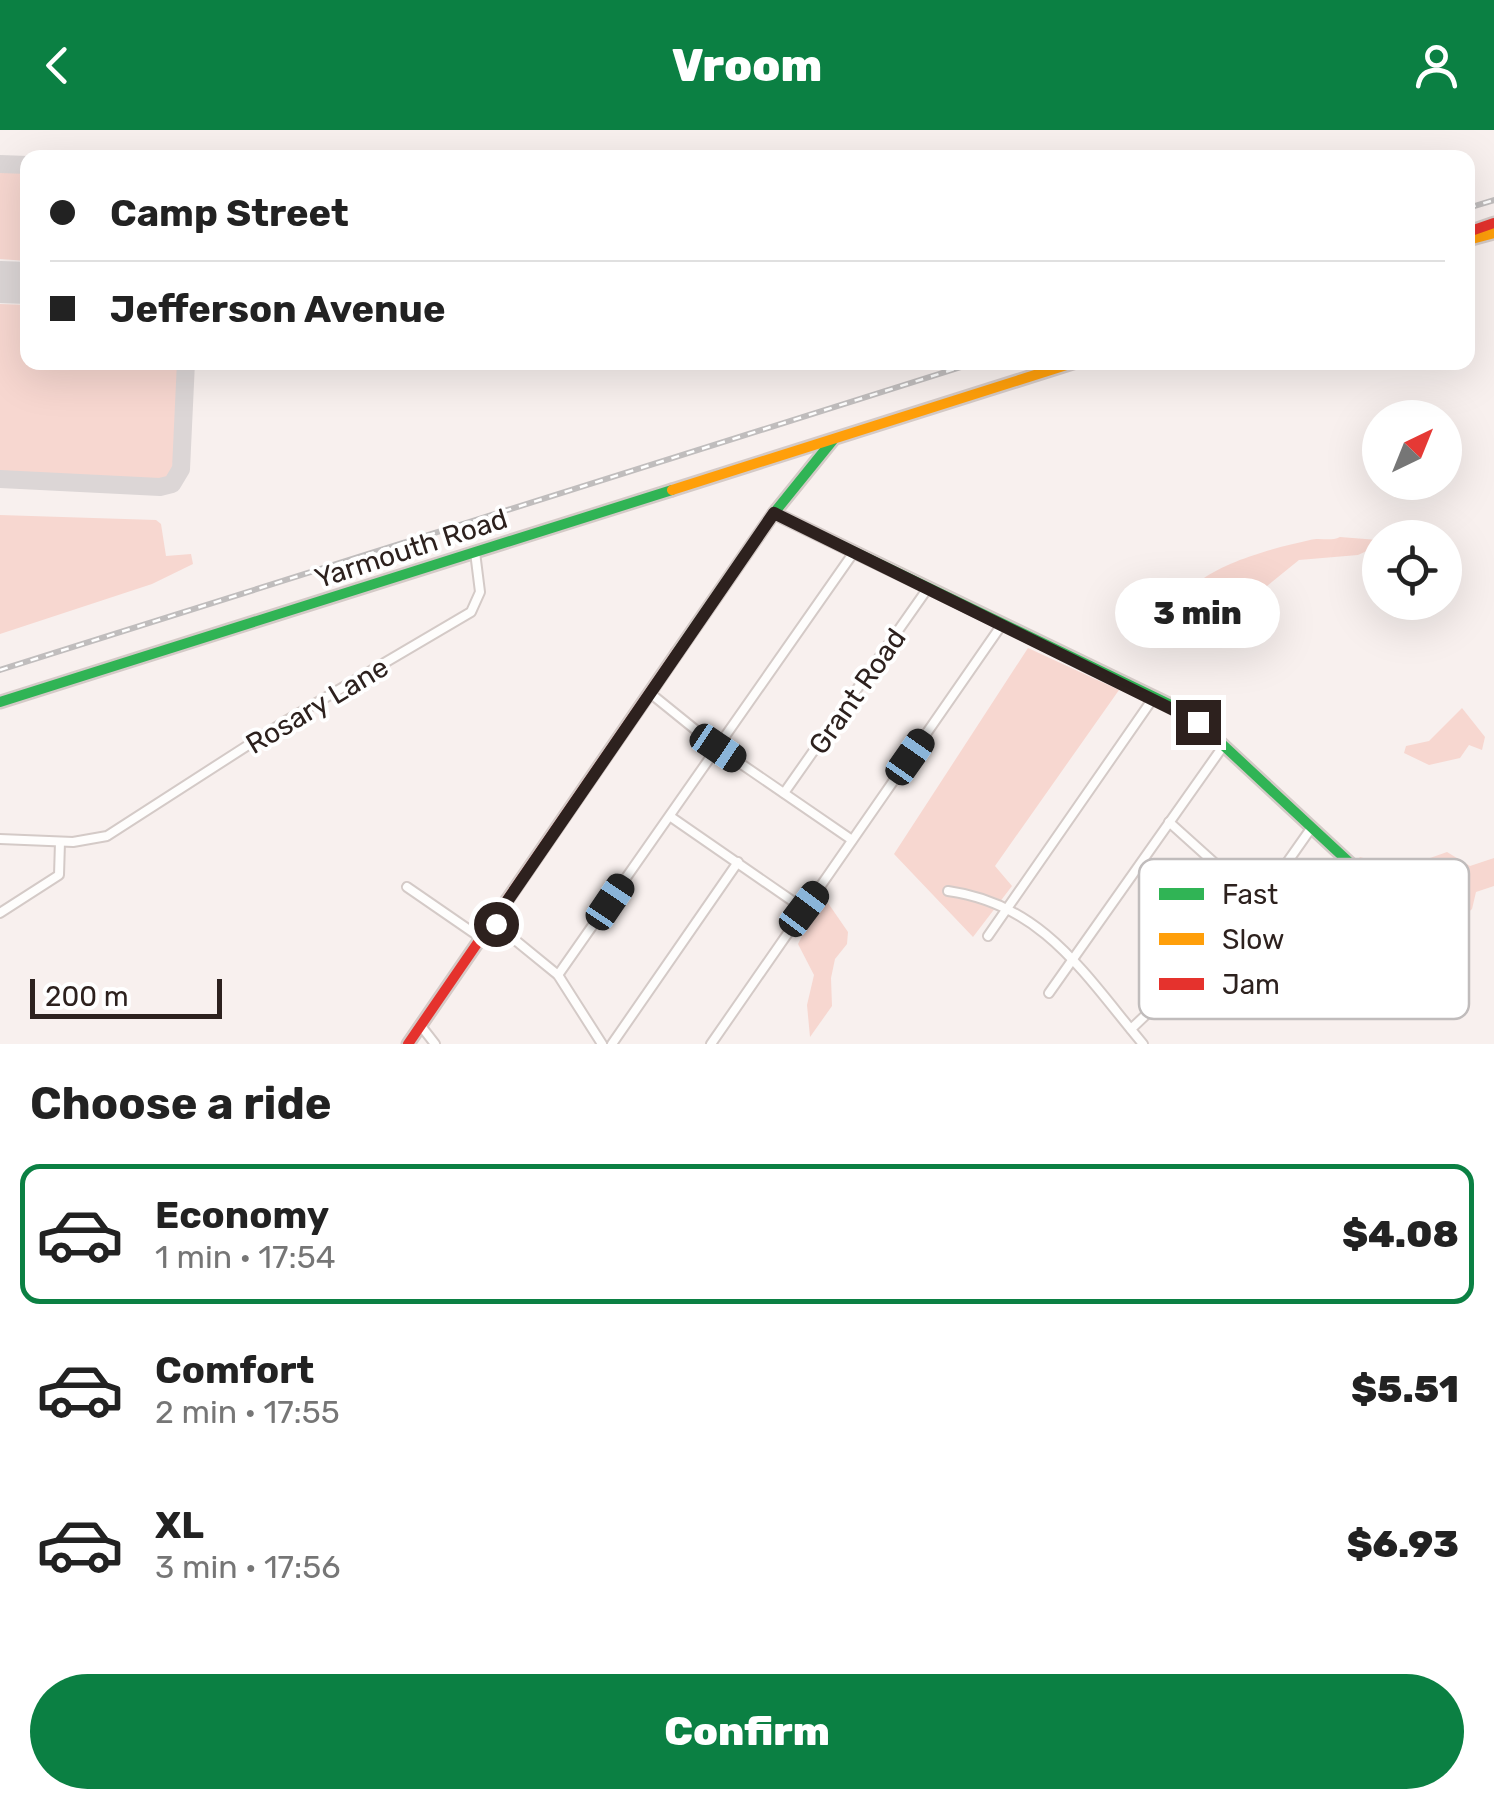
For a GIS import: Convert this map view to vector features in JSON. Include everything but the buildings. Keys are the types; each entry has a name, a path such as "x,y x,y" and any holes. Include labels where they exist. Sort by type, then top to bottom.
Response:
{"main road":[{"name":"Yarmouth Road","path":"0,702 1051,370"},
{"path":"412,1042 774,513 807,468 836,438"},
{"path":"800,449 807,468"},
{"path":"774,513 1187,714 1346,859"}],"street":[{"name":"Rosary Lane","path":"60,842 111,834 284,722 471,612 480,592 475,552"},
{"path":"558,975 854,552"},
{"name":"Grant Road","path":"784,792 928,588"},
{"path":"712,1044 1003,624"},
{"path":"650,693 718,748 852,840"},
{"path":"988,936 1154,697"},
{"path":"1143,859 1224,745"},
{"path":"670,817 804,909"},
{"path":"1169,822 1209,859"},
{"path":"1290,859 1312,828"},
{"path":"0,839 60,842 60,876 0,913"},
{"path":"612,1044 738,862"},
{"path":"1049,993 1139,865"},
{"path":"407,887 481,938"},
{"path":"948,891 1010,906 1042,930 1143,1044"},
{"path":"493,922 558,975 602,1044"},
{"path":"1130,1029 1140,1019"},
{"path":"421,1026 436,1044"}],"shaded area":[{"path":"0,171 20,172 20,260 0,259"},
{"path":"0,304 20,305 20,370 180,370 172,476 154,481 0,473"},
{"path":"0,515 156,520 161,524 166,556 191,554 193,564 152,584 0,634"},
{"path":"1314,539 1362,539 1362,553 1299,560 1262,590 1226,608 1214,597 1202,598 1194,612 1200,641 1192,646 1163,637 1169,615 1199,581 1242,559"},
{"path":"1028,648 1119,690 995,866 1012,886 973,937 894,854"},
{"path":"1462,708 1485,737 1482,750 1469,745 1460,758 1429,765 1404,753 1406,746 1429,741"},
{"path":"1447,852 1458,859 1427,859"},
{"path":"1494,858 1494,886 1476,892 1469,912 1469,865"},
{"path":"828,903 848,932 847,944 835,959 832,1006 810,1037 807,1005 814,975 798,944 812,916"}],"taxiway":[{"path":"0,164 20,165"},
{"path":"0,479 160,487 172,484 181,469 186,370"}],"runway":[{"path":"0,282 20,283"}],"railway":[{"path":"1475,206 1494,200"},
{"path":"0,670 952,370"}],"traffic: fast":[{"path":"677,653 774,513 833,440"},
{"path":"0,702 672,490"},
{"path":"774,513 1173,706 1209,732 1346,859"}],"traffic: slow":[{"path":"1475,238 1494,233"},
{"path":"672,490 1051,370"}],"traffic: jam":[{"path":"1475,230 1494,223"},
{"path":"408,1044 677,653"}],"route":[{"path":"496,924 493,922 774,513 1174,706 1198,722"}]}
